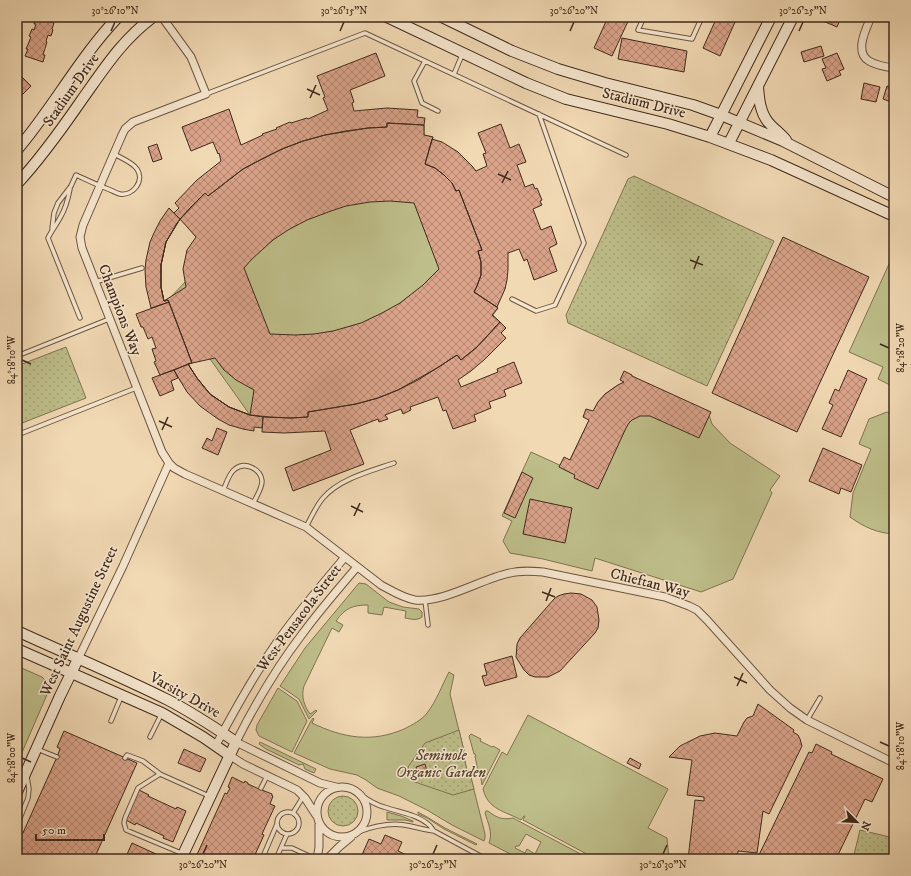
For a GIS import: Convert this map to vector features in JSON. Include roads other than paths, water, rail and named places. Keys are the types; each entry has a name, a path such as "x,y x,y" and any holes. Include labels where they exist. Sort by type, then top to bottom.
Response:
{"main road":[{"name":"Stadium Drive","path":"17,150 40,122 87,54 108,27 118,17"},
{"name":"Stadium Drive","path":"17,184 35,164 54,139 116,52 134,32 153,17"},
{"name":"Stadium Drive","path":"387,17 526,83 566,99 668,124 729,143 784,166 894,216"},
{"name":"Stadium Drive","path":"442,17 512,50 558,69 605,83 693,105 740,122 771,135 894,197"},
{"path":"710,137 772,17"},
{"path":"729,143 793,17"},
{"path":"758,87 759,100 764,115 768,122 790,145"},
{"name":"Varsity Drive","path":"17,631 169,701 236,742"},
{"name":"Varsity Drive","path":"17,649 162,713 216,745 229,755"},
{"name":"West Saint Augustine Street","path":"17,792 78,659"},
{"name":"West Pensacola Street","path":"183,857 236,742"}],"street":[{"path":"162,17 191,57 206,94"},
{"path":"871,17 862,42 864,56 868,61 894,68"},
{"name":"Champions Way","path":"206,94 129,125 122,135 83,225 80,237 82,248 136,388 162,452 169,463 179,471 306,528 357,567"},
{"name":"West Saint Augustine Street","path":"78,659 117,578 169,463"},
{"name":"West Pensacola Street","path":"216,745 251,682 274,647 306,604 345,557"},
{"name":"West Pensacola Street","path":"236,742 261,695 288,654 307,628 357,567"},
{"name":"Chieftan Way","path":"357,567 393,592 415,600 425,600 449,594 510,572 532,571 665,597 697,610 708,620 770,690 790,708 807,720 894,763"},
{"name":"Varsity Drive","path":"236,742 320,783 336,787"},
{"name":"Varsity Drive","path":"229,755 267,776 297,790 304,796 312,807 318,820"},
{"path":"317,859 319,842 316,808 319,800 330,789 344,786 352,788 358,792 366,802 367,815 364,824 327,859"},
{"path":"318,820 324,830 329,834 344,837 356,833"}],"lane":[{"path":"644,17 638,30 692,39 702,17"},
{"path":"206,94 365,32 626,155"},
{"path":"454,74 463,54"},
{"path":"425,61 414,81 422,103 438,111"},
{"path":"512,299 536,311 555,305 584,243 539,114"},
{"path":"80,318 48,238 52,229 66,208 71,186 76,175 119,194 128,193 135,189 140,175 137,170 132,164 114,154"},
{"path":"52,229 56,207 71,186"},
{"path":"95,282 142,268"},
{"path":"17,356 110,319"},
{"path":"17,435 136,388"},
{"path":"306,528 322,499 335,487 394,463"},
{"path":"223,491 235,469 240,466 252,467 258,471 262,481 253,504"},
{"path":"425,600 428,625"},
{"path":"111,721 121,696"},
{"path":"807,720 820,698"},
{"path":"150,737 162,713"},
{"path":"36,748 57,757"},
{"path":"125,758 127,755 143,762 160,774 210,796"},
{"path":"17,820 20,818 28,798 29,789 26,772"},
{"path":"160,774 138,788 124,823 126,830 183,857"},
{"path":"261,788 267,776"},
{"path":"361,795 381,806 422,820 429,824 434,831"},
{"path":"293,813 304,796"},
{"path":"262,859 278,818 283,813 293,813 298,818 299,825 295,832 287,834 279,829 277,823"},
{"path":"356,833 373,827 393,825 409,826 434,831 486,859"},
{"path":"276,859 287,834"},
{"path":"281,848 292,848 309,856"}],"park label":[{"name":"Seminole Organic Garden","path":"441,764"}]}
